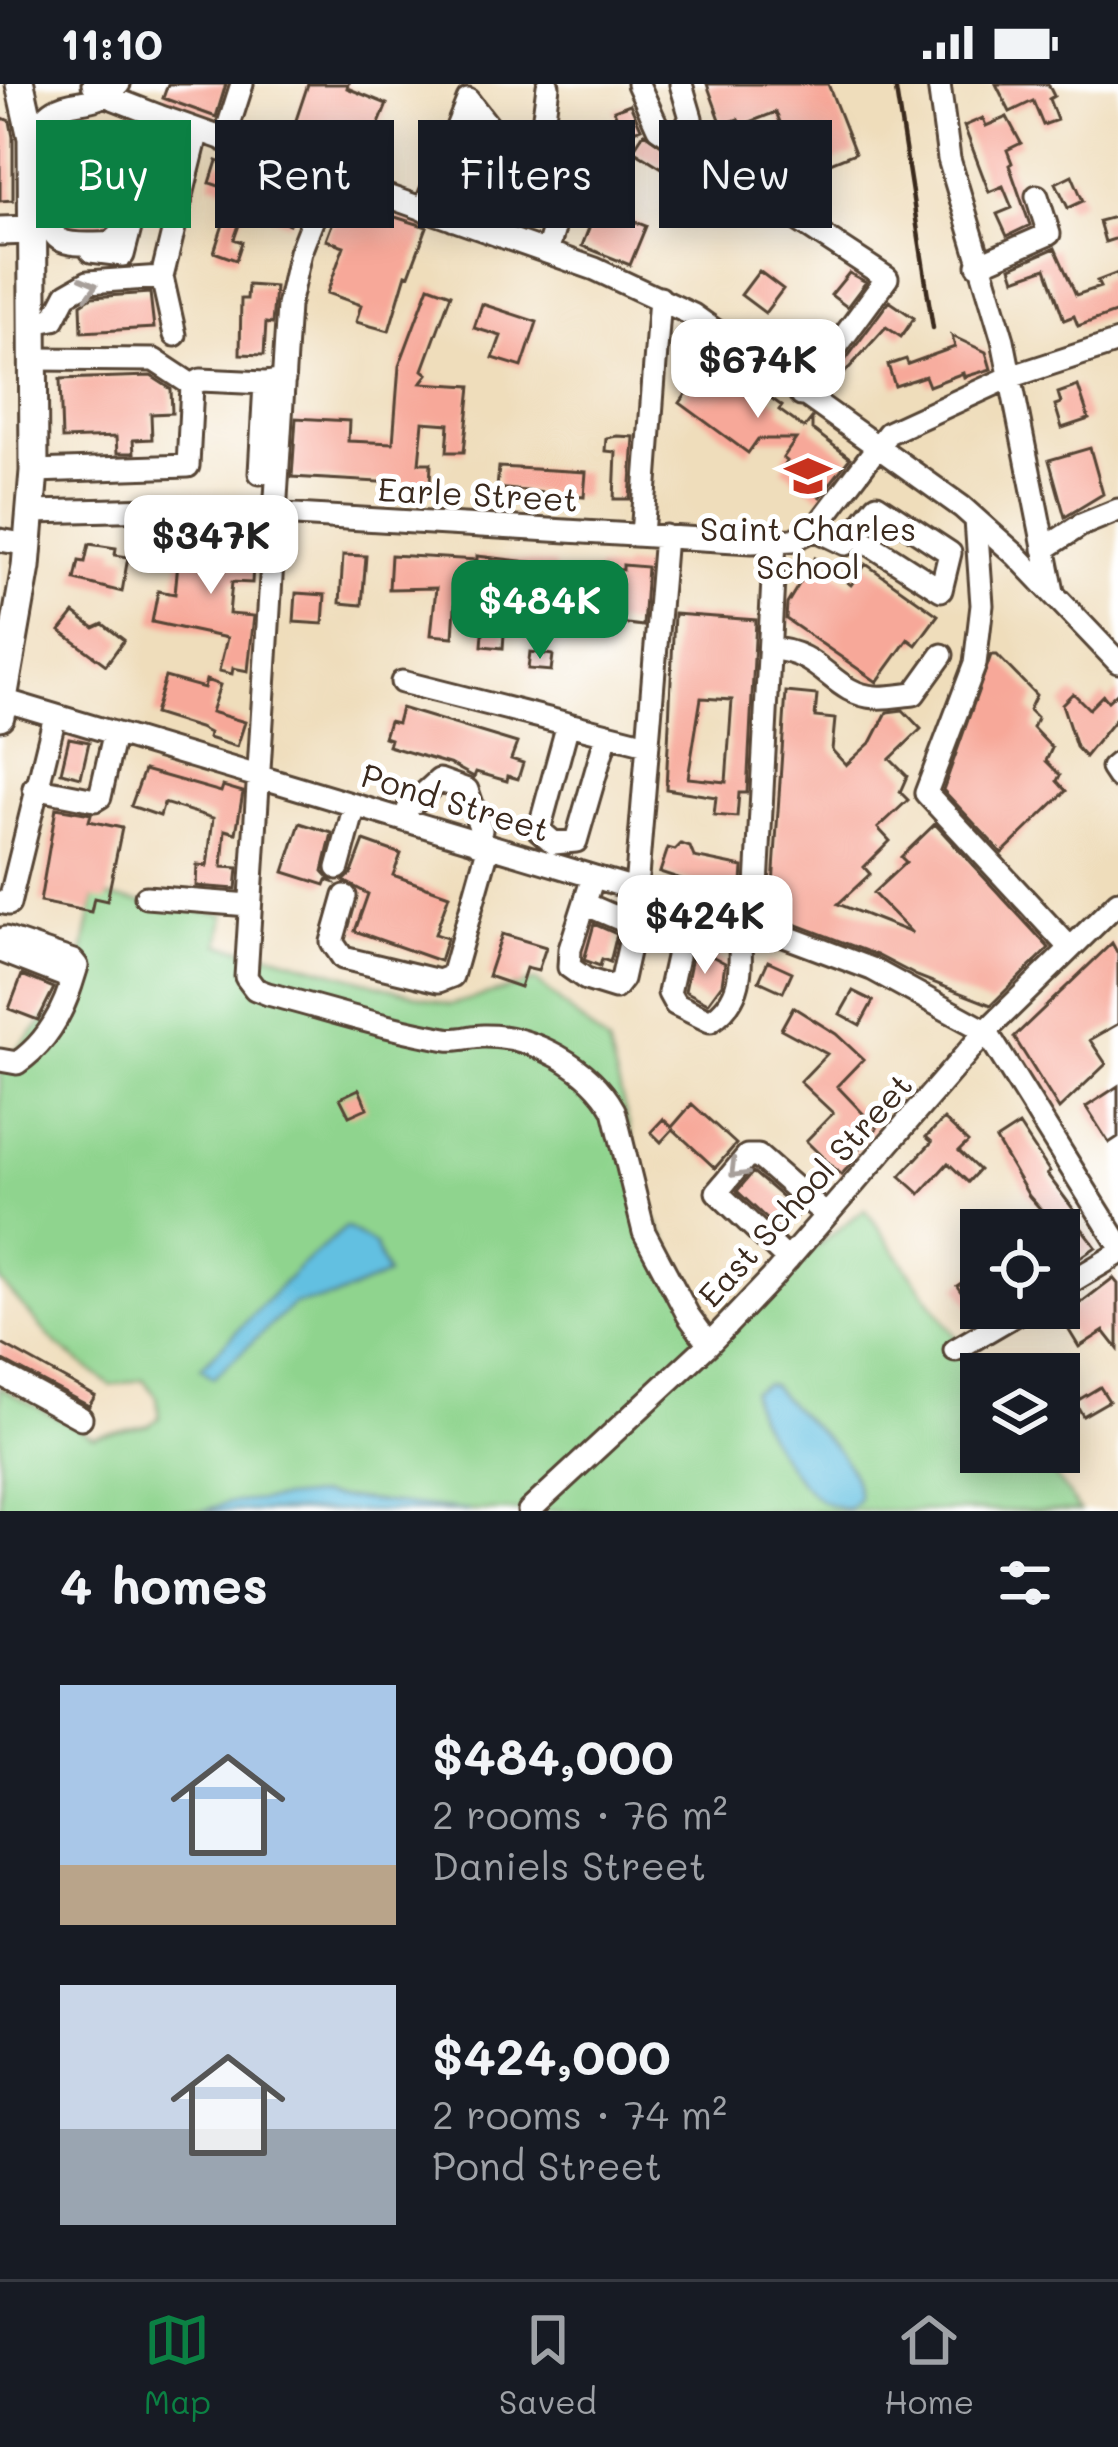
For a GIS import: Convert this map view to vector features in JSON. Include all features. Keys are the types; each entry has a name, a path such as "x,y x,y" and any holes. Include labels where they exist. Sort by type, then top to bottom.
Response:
{"main road":[{"path":"1,705 28,545 34,471 32,138 20,84"},
{"path":"0,230 31,242"},
{"path":"0,251 31,242"}],"street":[{"path":"230,120 242,84"},
{"path":"638,84 659,129"},
{"path":"681,84 690,120"},
{"path":"940,84 949,159 1003,340 1054,592"},
{"path":"548,86 540,146 570,175 548,252"},
{"path":"32,138 40,118 53,104 106,88 159,116 215,137"},
{"path":"467,92 485,120"},
{"path":"158,120 159,116"},
{"path":"175,335 162,277 198,130"},
{"path":"70,148 147,166 127,170 121,234 110,244 65,242 54,236 49,225 52,167 59,152 70,148"},
{"path":"978,265 1049,234 1036,196"},
{"path":"31,242 124,255 131,228"},
{"path":"260,472 288,305 308,228"},
{"path":"478,228 660,298 706,325 976,520 1054,592 1118,662"},
{"path":"801,395 887,278 810,228"},
{"path":"33,323 54,319 67,294 88,282 162,277"},
{"path":"636,889 647,744 660,298"},
{"path":"854,534 941,590 950,553 877,505 846,544 815,529 888,434 1010,377 1118,342"},
{"path":"34,359 154,359 193,385"},
{"path":"193,385 201,380 274,382"},
{"path":"274,382 278,514 246,977 254,989 268,994 452,1041 486,1036 533,1046 569,1062 607,1097 614,1110 644,1232 688,1315 709,1344"},
{"path":"34,471 188,466 193,385"},
{"path":"158,469 158,508"},
{"name":"Earle Street","path":"32,512 158,508 775,541 793,540 815,529"},
{"path":"1044,549 1081,525 1118,510"},
{"path":"976,520 982,605 974,664 926,793 1070,948"},
{"path":"0,540 28,545"},
{"path":"676,901 676,957 669,993 675,1004 710,1021 734,1001 740,986 771,649 775,541"},
{"path":"771,649 796,650 837,682 871,697 914,694 942,655"},
{"path":"402,682 647,744"},
{"name":"Pond Street","path":"1,705 55,716 676,901 872,969 986,1031 1118,1243"},
{"path":"4,903 55,716"},
{"path":"568,724 539,830 554,842 576,841 607,734"},
{"path":"34,788 95,800 100,797 114,735"},
{"path":"1118,763 1112,768 1118,777"},
{"path":"345,896 332,942 343,958 439,980 452,976 483,844 481,830 467,790 439,780 409,808 404,820"},
{"path":"338,868 356,805"},
{"path":"0,827 23,833"},
{"path":"585,904 627,926 618,986 610,988 586,979 569,967 568,960 593,877"},
{"path":"146,897 249,905"},
{"name":"East School Street","path":"529,1511 709,1344 986,1031 1118,902"},
{"path":"0,1060 17,1063 42,1041 56,1022 71,985 64,976 1,944"},
{"path":"788,1260 717,1192 748,1156 758,1156 826,1215"},
{"path":"1080,1277 1118,1254"},
{"path":"955,1350 991,1329"},
{"path":"0,1374 81,1418"}],"green space":[{"path":"95,895 225,914 220,945 263,952 450,1005 536,981 608,1045 653,1216 714,1326 865,1209 967,1353 960,1353 960,1473 1053,1473 1080,1511 0,1511 0,1387 93,1437 149,1425 159,1418 157,1397 143,1379 111,1386 55,1343 0,1281 0,1068 47,1017 70,1017"}],"water":[{"path":"346,1227 375,1245 387,1275 336,1297 294,1304 213,1378 201,1368 298,1268"},
{"path":"772,1385 848,1465 859,1499 848,1509 820,1500 777,1450 754,1403 752,1391"},
{"path":"319,1495 469,1511 203,1511 227,1503"}],"building":[{"path":"168,84 226,84 216,117 163,98"},
{"path":"308,84 348,84 347,88 387,104 381,120 296,120"},
{"path":"707,84 828,84 855,153 832,162 832,120 779,120 776,112 755,120 720,120"},
{"path":"996,84 1048,84 1057,120 1043,125 1033,101 1010,112"},
{"path":"630,104 641,128 635,130 635,120 618,120 614,110"},
{"path":"0,117 10,121 13,137 13,200 0,201"},
{"path":"1007,117 1021,143 1007,150 1030,225 1007,236 997,214 1012,208 1003,186 989,192 964,126 983,118 986,126"},
{"path":"644,133 659,143 659,166 635,151"},
{"path":"1072,175 1083,201 1068,208 1056,183"},
{"path":"1118,216 1118,238 1105,242 1099,221"},
{"path":"394,217 427,228 389,331 356,322 361,305 327,293 344,246 326,240 330,228 394,228"},
{"path":"635,222 646,226 630,265 582,246 589,228 635,228"},
{"path":"222,228 238,228 234,239 242,242 236,260 214,252"},
{"path":"1055,248 1076,295 1100,287 1097,281 1118,273 1118,312 1078,326 1074,316 1064,320 1046,268 1015,279 1011,267"},
{"path":"759,271 783,289 765,313 741,295"},
{"path":"849,273 866,282 847,307 831,295"},
{"path":"248,285 275,287 264,355 240,354 241,299 247,299"},
{"path":"429,286 451,294 423,370 428,374 421,383 471,386 464,452 447,452 449,424 423,422 419,463 431,463 430,485 292,477 296,418 349,421 348,441 393,443 399,366"},
{"path":"150,293 154,328 82,332 81,304 92,297"},
{"path":"889,301 914,318 901,337 886,327 840,378 835,374"},
{"path":"482,304 537,322 522,367 493,358 501,336 474,328"},
{"path":"783,324 813,346 818,338 822,341 802,368 795,363 792,367 766,348"},
{"path":"952,336 986,352 991,369 929,386 925,376 895,386 888,365 906,359 908,364 955,347"},
{"path":"709,345 719,352 715,357 804,428 812,418 812,429 850,458 820,497 782,469 787,461 783,458 796,439 758,439 748,453 680,403 689,390 680,384"},
{"path":"151,376 171,389 172,413 151,414 152,439 133,440 134,453 117,453 116,437 62,439 60,379"},
{"path":"1078,386 1089,419 1062,428 1055,405 1061,403 1058,393"},
{"path":"634,437 630,499 614,499 616,452 605,451 606,438"},
{"path":"1090,448 1103,494 1065,517 1049,460"},
{"path":"499,467 586,472 584,497 497,488"},
{"path":"180,542 254,544 252,583 232,582 229,614 254,616 248,671 219,671 227,638 152,622 158,591 175,594"},
{"path":"89,544 116,548 115,555 128,557 122,592 75,580"},
{"path":"343,555 366,556 362,605 340,603"},
{"path":"391,555 477,560 477,556 555,565 552,611 506,607 503,648 482,646 486,596 456,593 453,637 431,635 436,588 389,589"},
{"path":"815,558 851,585 866,564 938,615 916,645 908,639 877,682 786,619 787,604"},
{"path":"623,565 647,567 643,626 588,619 586,572 623,570"},
{"path":"296,593 325,595 323,624 294,622"},
{"path":"74,613 94,628 103,624 124,640 106,665 60,631"},
{"path":"674,614 756,620 747,793 739,793 737,817 714,815 716,797 666,789","holes":["701,698 732,700 726,782 688,778"]},
{"path":"530,652 553,655 551,671 528,669"},
{"path":"991,655 997,655 1036,695 1029,710 1037,718 1033,728 1052,748 1046,761 1060,775 1057,781 1066,791 1002,853 943,790"},
{"path":"165,677 204,688 206,680 220,685 211,712 245,722 237,747 208,738 209,733 199,728 154,714"},
{"path":"786,692 817,695 815,717 835,719 832,750 846,765 872,741 887,712 903,710 921,729 890,759 907,776 900,792 908,800 878,828 890,841 864,867 870,874 838,904 912,933 873,893 906,862 901,857 935,824 1049,948 991,1005 771,915"},
{"path":"1118,692 1118,716 1085,757 1076,747 1062,704 1073,693 1089,709 1103,695 1108,701"},
{"path":"401,708 517,743 511,759 523,763 518,779 508,776 507,781 476,772 474,777 452,765 388,746 390,739 384,737 389,721 397,723"},
{"path":"69,738 89,742 81,777 61,772"},
{"path":"144,770 221,792 223,786 243,792 236,833 225,830 222,867 238,868 236,889 196,886 197,865 207,866 213,818 164,803 160,816 131,806"},
{"path":"56,808 91,814 89,821 122,828 107,901 94,898 91,912 40,902"},
{"path":"300,823 332,833 323,871 333,882 327,880 325,885 284,872"},
{"path":"364,841 401,854 393,875 449,895 435,934 447,938 440,961 355,931 368,894 344,881"},
{"path":"681,844 690,847 694,857 743,867 741,899 660,872 668,848 675,850"},
{"path":"594,924 617,934 610,962 602,959 600,966 584,960"},
{"path":"502,934 546,947 538,971 526,968 520,987 488,976"},
{"path":"1112,943 1118,954 1118,1024 1090,1040 1106,1064 1059,1109 1014,1037"},
{"path":"708,954 725,963 722,984 708,1003 685,991 692,957"},
{"path":"768,961 792,972 783,992 759,981"},
{"path":"22,975 54,988 38,1020 9,1009"},
{"path":"853,991 873,1001 860,1025 840,1014"},
{"path":"793,1007 836,1034 863,1059 837,1086 877,1128 841,1175 806,1141 833,1113 800,1082 827,1054 781,1029"},
{"path":"1118,1086 1118,1137 1109,1143 1086,1107"},
{"path":"359,1089 367,1108 349,1116 340,1098"},
{"path":"692,1104 736,1144 715,1168 673,1129 661,1142 651,1132 663,1119 672,1127"},
{"path":"944,1119 968,1142 959,1151 979,1170 968,1182 948,1163 920,1194 900,1176 932,1142 926,1137"},
{"path":"1019,1125 1073,1209 1040,1209 996,1140"},
{"path":"753,1172 800,1212 781,1232 737,1191"},
{"path":"1080,1226 1096,1247 1080,1258"},
{"path":"1113,1278 1118,1284 1118,1349 1104,1331 1079,1347 1068,1329 1080,1329 1080,1303"},
{"path":"0,1343 95,1396 89,1406 0,1359"},
{"path":"1100,1387 1109,1401 1083,1416 1080,1399"}],"railway":[{"path":"895,84 933,328"}],"place":[{"name":"Saint Charles School","path":"808,476"}]}
